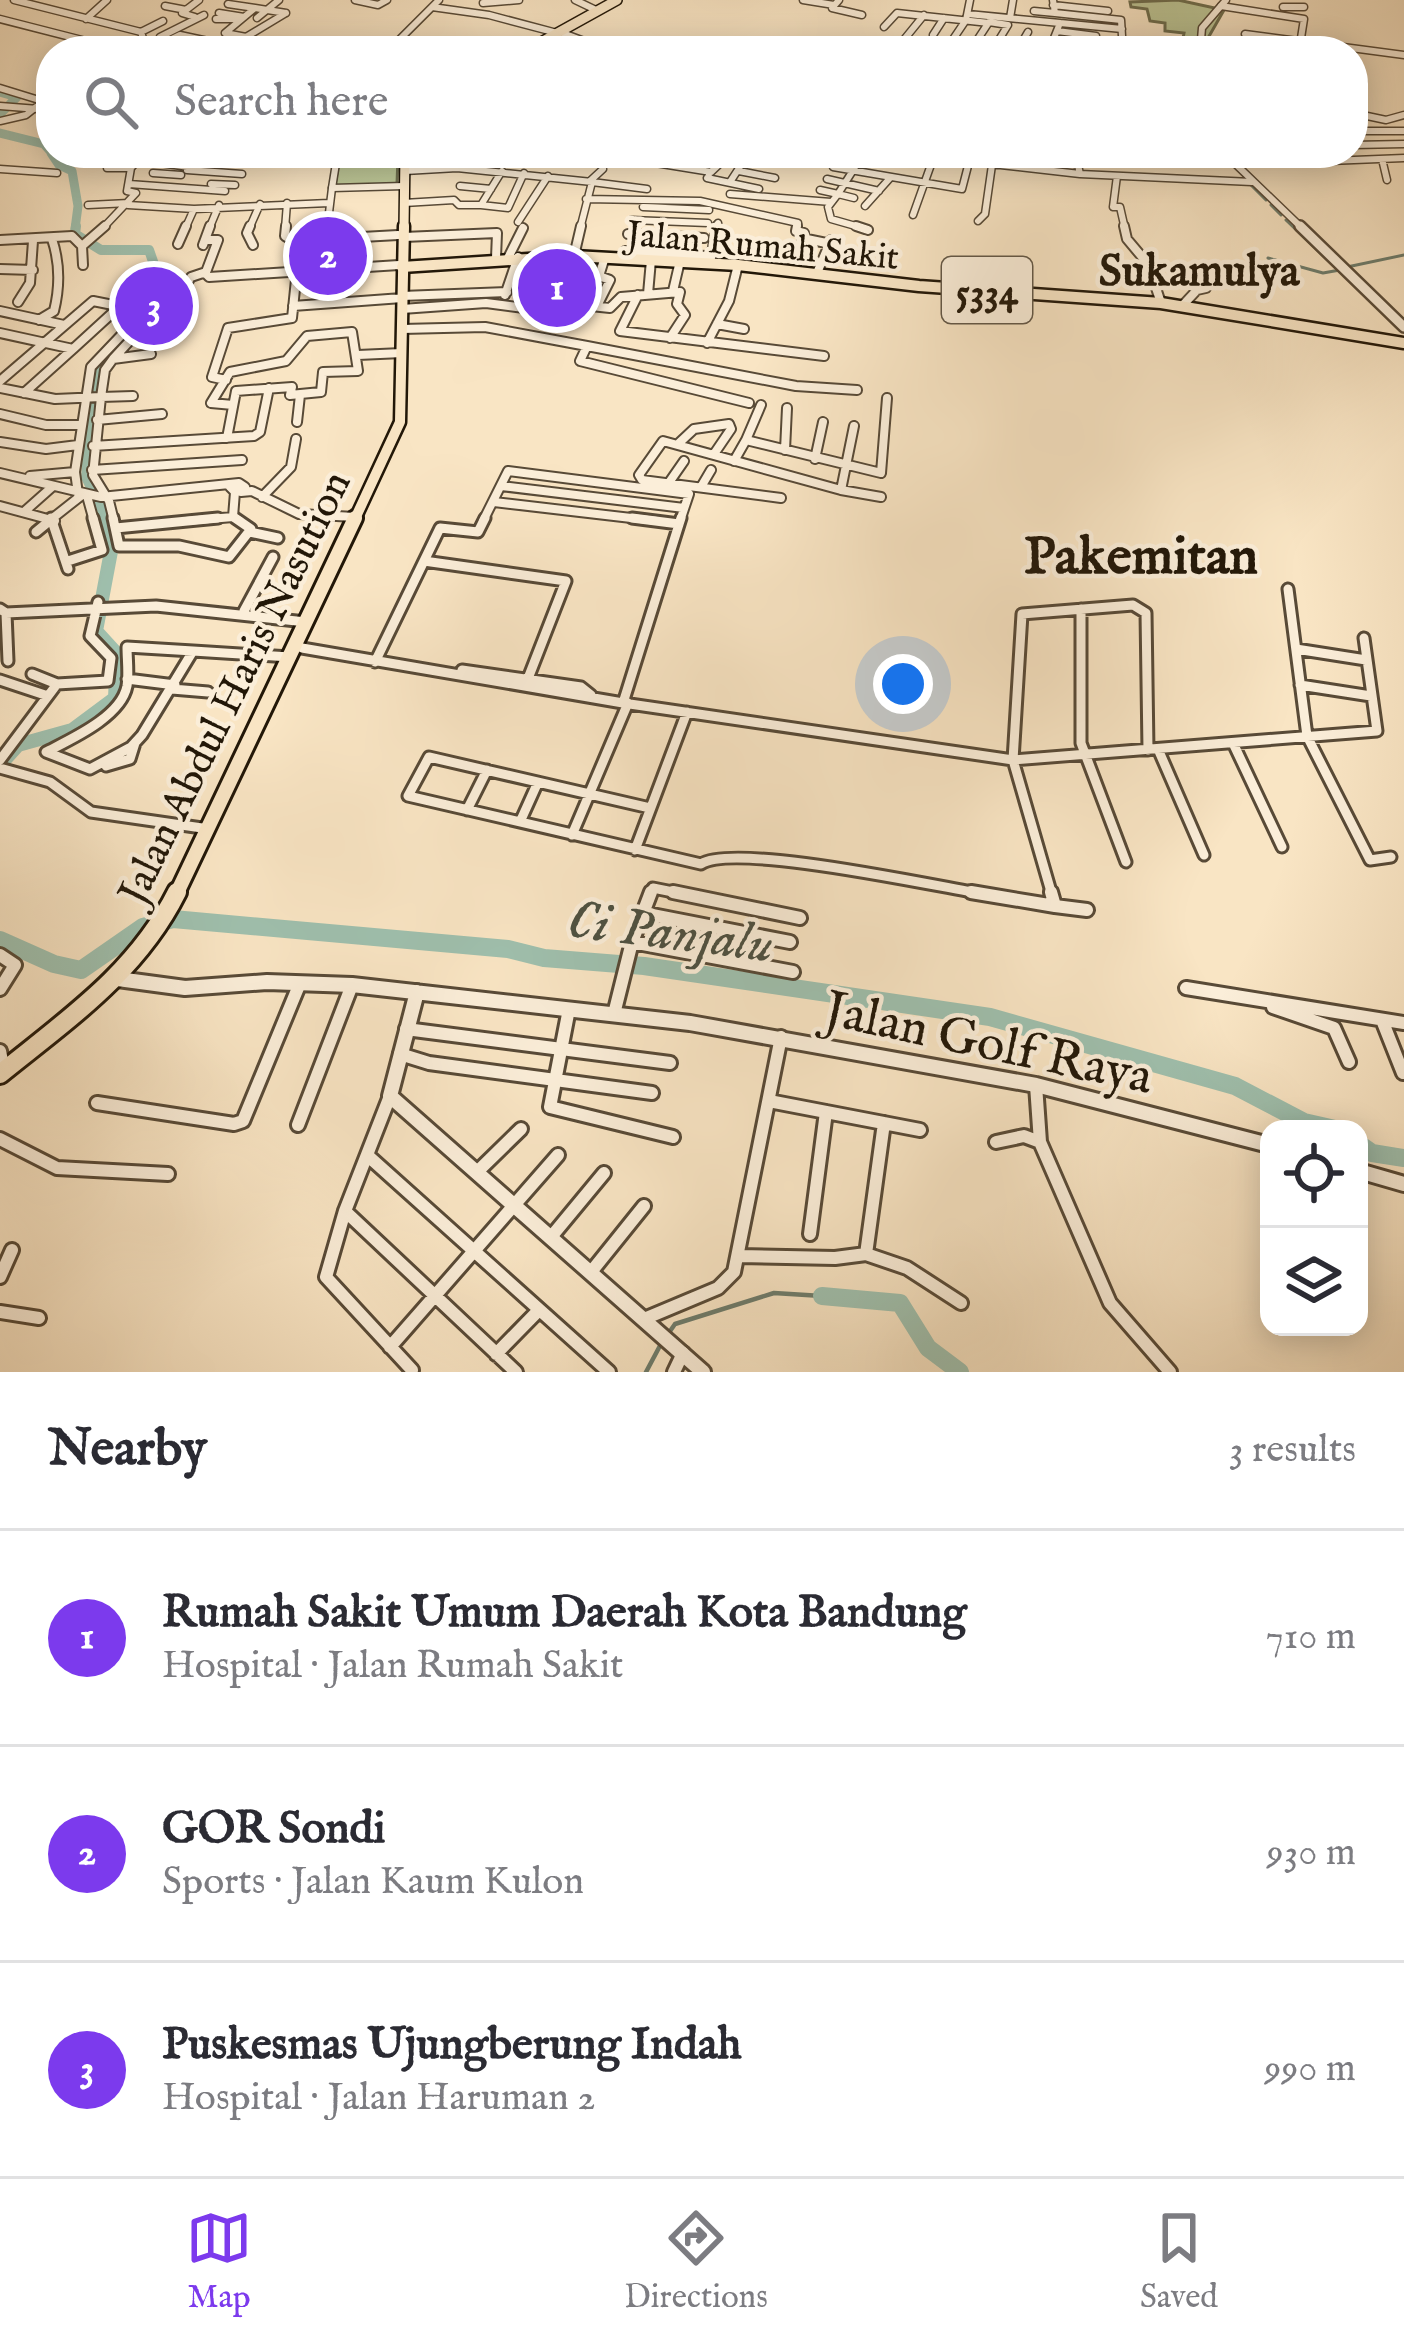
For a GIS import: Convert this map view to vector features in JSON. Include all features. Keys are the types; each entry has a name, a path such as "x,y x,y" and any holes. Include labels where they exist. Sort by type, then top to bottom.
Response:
{"main road":[{"path":"553,36 617,0"},
{"name":"Jalan Abdul Haris Nasution","path":"2,1073 118,979 158,929 296,651 347,517 402,414 403,168"},
{"name":"Jalan Abdul Haris Nasution","path":"401,236 405,168"},
{"name":"Jalan Rumah Sakit","path":"401,266 574,256 708,259 1184,305 1404,343"}],"street":[{"path":"18,0 141,32 161,20 181,26"},
{"path":"86,19 107,0"},
{"path":"180,0 177,4 196,4 234,22 266,0"},
{"path":"240,6 249,0"},
{"path":"257,19 279,0"},
{"path":"357,0 378,0"},
{"path":"357,0 380,5 387,0"},
{"path":"468,13 485,2 519,0"},
{"path":"575,0 594,10"},
{"path":"802,0 836,3 832,9 862,15"},
{"path":"958,36 970,0"},
{"path":"1010,18 1013,0"},
{"path":"1006,28 1033,32 1034,0"},
{"path":"1251,23 1256,0"},
{"path":"280,10 290,2"},
{"path":"402,36 435,2 568,36"},
{"path":"1201,36 1201,29 1224,2 1256,11 1304,7"},
{"path":"165,6 196,4"},
{"path":"162,36 201,16 182,13 196,4"},
{"path":"228,4 287,12 248,36"},
{"path":"1034,11 1080,5 1104,9"},
{"path":"1054,6 1121,20"},
{"path":"1059,27 1122,33 1122,9"},
{"path":"1283,9 1305,20 1301,36"},
{"path":"901,13 1036,21 1096,36"},
{"path":"907,36 924,15"},
{"path":"241,36 225,33 243,16"},
{"path":"967,17 1008,25 1000,36"},
{"path":"933,35 944,18"},
{"path":"0,19 66,36"},
{"path":"979,36 989,22"},
{"path":"1055,36 1059,27"},
{"path":"141,32 142,36"},
{"path":"1026,36 1028,32"},
{"path":"1245,34 1259,36"},
{"path":"1368,51 1404,56"},
{"path":"0,88 36,99"},
{"path":"0,121 36,109"},
{"path":"1368,116 1404,118"},
{"path":"1383,120 1385,131"},
{"path":"1368,131 1404,138"},
{"path":"1368,143 1404,138"},
{"path":"1368,160 1404,158"},
{"path":"1382,159 1387,180"},
{"path":"83,265 84,246 136,192 128,192 131,168"},
{"path":"157,168 225,191"},
{"path":"180,178 190,168"},
{"path":"325,239 336,168"},
{"path":"456,168 458,184 491,189"},
{"path":"481,205 510,168"},
{"path":"683,168 711,172"},
{"path":"718,168 707,178 759,189"},
{"path":"724,168 775,178"},
{"path":"730,182 739,168"},
{"path":"844,168 964,188 968,168"},
{"path":"880,176 886,168"},
{"path":"913,215 928,168"},
{"path":"978,221 985,214 991,168"},
{"path":"1027,168 1252,182"},
{"path":"1079,168 1080,174"},
{"path":"1238,168 1404,327"},
{"path":"0,169 57,173"},
{"path":"574,256 591,182 604,169"},
{"path":"854,170 834,199 832,222 868,230"},
{"path":"405,171 507,171 647,189"},
{"path":"153,173 235,185"},
{"path":"404,203 455,200 459,206 508,208 524,173"},
{"path":"129,184 242,174"},
{"path":"507,258 548,176"},
{"path":"1117,176 1113,207 1120,208 1131,247 1148,264 1161,303"},
{"path":"865,206 890,178"},
{"path":"827,179 879,191"},
{"path":"332,188 402,186"},
{"path":"687,201 694,190"},
{"path":"820,190 834,199"},
{"path":"972,192 988,193"},
{"path":"730,194 854,197"},
{"path":"586,199 687,201 799,224 796,230 804,232 802,238 834,241"},
{"path":"287,203 285,236 295,242 497,233 507,258 507,292 501,305"},
{"path":"88,205 194,208 329,203"},
{"path":"253,245 247,234 260,204"},
{"path":"205,273 218,240 204,242 219,205"},
{"path":"643,207 709,210"},
{"path":"178,244 194,208"},
{"path":"674,208 643,294 619,331 824,356"},
{"path":"626,251 658,258 708,259 713,223 631,220"},
{"path":"817,273 834,241 849,226"},
{"path":"628,234 704,238"},
{"path":"0,240 33,242 72,236 84,246"},
{"path":"40,320 54,311 58,297 59,253 52,239"},
{"path":"18,302 33,270 33,242"},
{"path":"598,306 610,280 599,276 605,257"},
{"path":"673,291 680,261"},
{"path":"707,343 729,301 738,265"},
{"path":"24,393 124,307 129,296 141,291 188,284 190,277 205,273 401,266"},
{"path":"0,269 33,270"},
{"path":"292,317 297,270"},
{"path":"1184,305 1197,290 1206,288"},
{"path":"103,291 0,384 48,398 133,396"},
{"path":"141,291 148,321 105,370 80,425 75,472 116,528 117,543 123,548 178,546 226,557 250,532"},
{"path":"293,306 507,292"},
{"path":"610,308 621,297 681,292 677,304 683,306 680,313 685,315 670,338"},
{"path":"402,300 522,306 561,313 598,306 633,311"},
{"path":"93,301 124,307"},
{"path":"464,325 470,303"},
{"path":"506,331 522,306"},
{"path":"54,519 68,565 102,550 91,496 97,420 91,367 130,326 124,307"},
{"path":"0,311 64,325"},
{"path":"546,338 561,313"},
{"path":"226,380 212,376 227,328 292,317 304,322 307,336 293,357 275,368 231,371 226,380 211,403 232,405"},
{"path":"718,324 744,329"},
{"path":"402,329 464,325 796,386 857,391"},
{"path":"227,438 236,391 292,387 290,395 321,392 323,372 358,371 352,332 307,336"},
{"path":"0,333 73,349"},
{"path":"618,350 629,333"},
{"path":"0,348 13,336"},
{"path":"587,346 580,361 749,403"},
{"path":"358,355 402,353"},
{"path":"113,359 151,354"},
{"path":"668,386 683,362"},
{"path":"48,398 54,369"},
{"path":"93,446 248,437 260,432 269,388"},
{"path":"297,422 300,395"},
{"path":"881,473 887,398"},
{"path":"734,461 761,405"},
{"path":"785,450 787,408"},
{"path":"0,414 46,425 80,425"},
{"path":"97,420 162,414"},
{"path":"139,430 141,416"},
{"path":"815,459 823,422"},
{"path":"678,444 694,429 729,424 731,429 714,454"},
{"path":"841,490 854,426"},
{"path":"233,517 248,437"},
{"path":"263,496 291,467 296,439"},
{"path":"746,440 847,468 898,476"},
{"path":"0,442 46,449 78,446"},
{"path":"781,498 640,478 663,442 881,497"},
{"path":"752,466 766,444"},
{"path":"92,470 242,460"},
{"path":"668,484 684,460"},
{"path":"701,487 711,470"},
{"path":"0,472 91,496 238,488 286,508 347,517"},
{"path":"19,477 75,472"},
{"path":"376,660 440,528 478,532 508,472 689,494 626,703 572,835"},
{"path":"733,491 740,480"},
{"path":"25,511 52,486"},
{"path":"36,532 91,496"},
{"path":"494,502 679,524"},
{"path":"0,506 54,519"},
{"path":"116,528 233,517 250,527 250,532"},
{"path":"250,532 278,538"},
{"path":"244,611 273,557"},
{"path":"424,561 566,580 526,683"},
{"path":"1288,589 1307,736 1370,860 1391,857"},
{"path":"0,595 8,661"},
{"path":"3,610 102,602 244,611 306,622"},
{"path":"32,674 57,684 108,681 111,658 90,636 102,602"},
{"path":"1055,906 1013,760 1022,614 1133,605 1146,613 1153,750 1204,855"},
{"path":"1081,609 1081,743 1126,862"},
{"path":"194,650 134,743 130,759 83,768 46,749 84,731 117,705 127,679 127,647 337,654 626,703 1013,760 1378,731 1364,638"},
{"path":"1296,649 1366,660"},
{"path":"127,679 208,692"},
{"path":"0,680 48,696"},
{"path":"57,684 1,765 50,782 91,812 210,829"},
{"path":"1300,685 1371,695"},
{"path":"634,850 687,712"},
{"path":"1233,742 1282,848"},
{"path":"650,808 428,757 408,796 701,864 712,857 789,862 1087,910"},
{"path":"467,810 488,770"},
{"path":"520,822 538,782"},
{"path":"614,1015 632,942 653,889 800,918"},
{"path":"643,913 790,942"},
{"path":"632,942 793,972"},
{"path":"0,955 15,965 0,988"},
{"name":"Jalan Golf Raya","path":"118,979 185,988 352,985 781,1037 1036,1084 1260,1143"},
{"path":"97,1102 234,1124 243,1121 300,983"},
{"path":"298,1125 352,985"},
{"path":"1186,988 1404,1023"},
{"path":"412,1370 327,1283 345,1211 390,1096 417,992"},
{"path":"1257,1001 1334,1028"},
{"path":"569,1009 549,1103 553,1110 673,1137"},
{"path":"1328,1009 1349,1062"},
{"path":"1382,1020 1403,1073"},
{"path":"406,1028 670,1063"},
{"path":"650,1324 718,1288 734,1271 781,1037"},
{"path":"0,1051 2,1073"},
{"path":"400,1054 429,1064 652,1093"},
{"path":"1036,1084 1040,1142 1110,1303 1170,1372"},
{"path":"390,1096 703,1372"},
{"path":"769,1101 920,1130"},
{"path":"810,1234 826,1112"},
{"path":"866,1254 884,1124"},
{"path":"478,1172 521,1129"},
{"path":"996,1142 1024,1136 1040,1142"},
{"path":"0,1139 57,1168 168,1174"},
{"path":"390,1347 558,1155"},
{"path":"367,1156 609,1372"},
{"path":"551,1237 604,1173"},
{"path":"1368,1174 1404,1184"},
{"path":"590,1272 644,1206"},
{"path":"345,1211 516,1372"},
{"path":"0,1277 12,1250"},
{"path":"740,1256 769,1253 832,1261 866,1254 907,1268 961,1303"},
{"path":"496,1354 538,1310"},
{"path":"0,1312 39,1318"},
{"path":"674,1372 676,1347"}],"green space":[{"path":"1178,0 1224,10 1209,36 1183,36 1165,31 1165,23 1150,21 1147,9 1131,7 1130,2"},
{"path":"338,168 398,168 397,184 335,186"}],"waterway":[{"name":"Ci Panjalu","path":"0,92 17,97 0,114"},
{"name":"Ci Panjalu","path":"0,133 36,142"},
{"name":"Ci Panjalu","path":"66,168 72,171 78,206 75,229"},
{"path":"1249,183 1266,200"},
{"path":"1271,205 1281,215"},
{"path":"1286,220 1337,269"},
{"name":"Ci Panjalu","path":"76,226 75,234 101,250 149,250 157,273 140,295 141,321 99,365 86,477 106,520"},
{"path":"1347,267 1404,255"},
{"path":"1268,258 1323,273 1340,270"},
{"name":"Ci Panjalu","path":"0,765 18,745 72,730 115,698 117,654 96,631 112,546 106,520"},
{"name":"Ci Panjalu","path":"0,940 54,964 81,970 143,927 173,919 644,966 990,1017 1235,1086 1300,1120"},
{"name":"Ci Panjalu","path":"1368,1150 1404,1158"},
{"path":"668,1334 675,1324 774,1293 822,1296"},
{"path":"822,1296 900,1303 928,1348 960,1372"},
{"path":"646,1372 662,1342"}],"place":[{"name":"GOR Sondi","path":"328,256"},
{"name":"Rumah Sakit Umum Daerah Kota Bandung","path":"557,288"},
{"name":"Puskesmas Ujungberung Indah","path":"154,306"}],"district":[{"name":"Sukamulya","path":"1199,269"},
{"name":"Pakemitan","path":"1141,554"}]}
